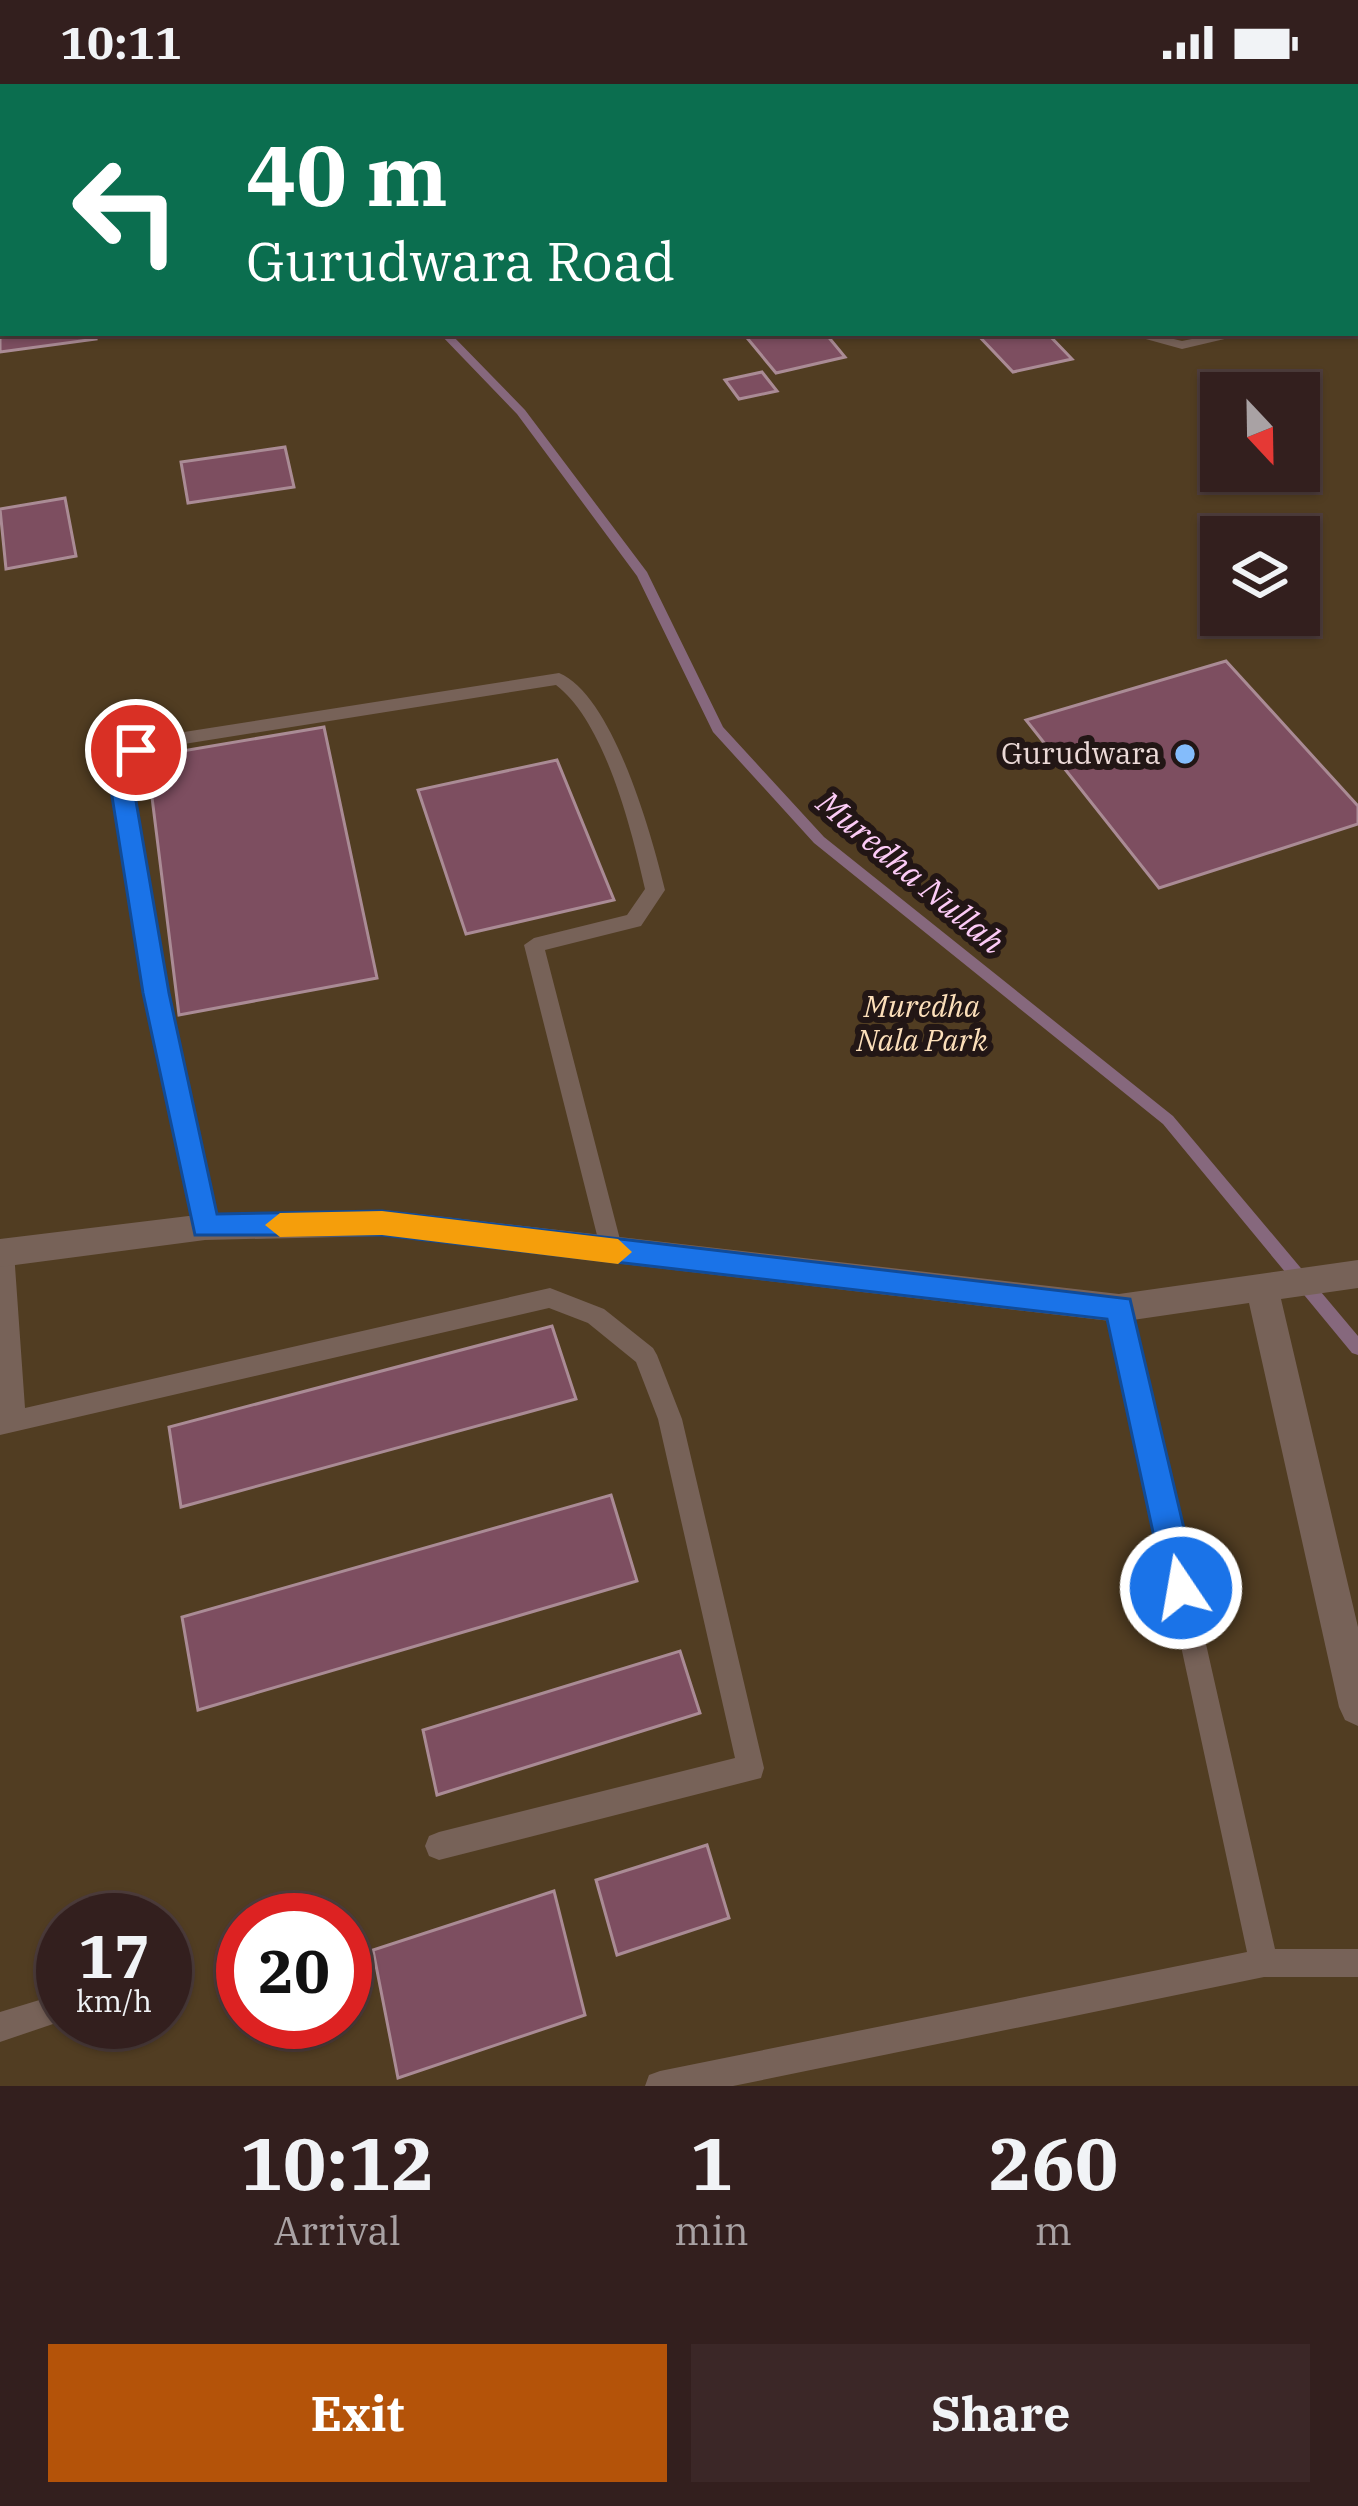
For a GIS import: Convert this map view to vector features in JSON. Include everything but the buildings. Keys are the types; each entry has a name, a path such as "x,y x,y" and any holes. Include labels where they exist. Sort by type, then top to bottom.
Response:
{"street":[{"path":"2,1252 205,1227 382,1223 1119,1308 1358,1274"},
{"path":"1278,1289 1358,1707"}],"lane":[{"path":"1144,336 1182,345 1228,336"},
{"path":"205,1227 156,993 119,771 124,760 136,750 184,738 559,679 578,691 593,719 647,850 655,890 634,921 534,945 612,1251"},
{"path":"2,1252 7,1422 550,1298 596,1316 645,1354 670,1419 752,1768 439,1846"},
{"path":"1119,1308 1264,1963"},
{"path":"660,2086 1264,1963 1358,1963"},
{"path":"0,2027 36,2016"}],"green space":[{"name":"Muredha Nala Park","path":"0,336 1358,336 1358,2086 0,2086"}],"waterway":[{"name":"Muredha Nullah","path":"447,336 521,412 643,575 718,729 819,840 1168,1120 1358,1348"}],"slow traffic":[{"path":"280,1225 382,1223 618,1252"}],"place":[{"name":"Gurudwara","path":"1185,754"}],"route":[{"path":"136,750 119,771 156,993 205,1227 382,1223 1031,1302 1119,1308 1181,1588"}]}
